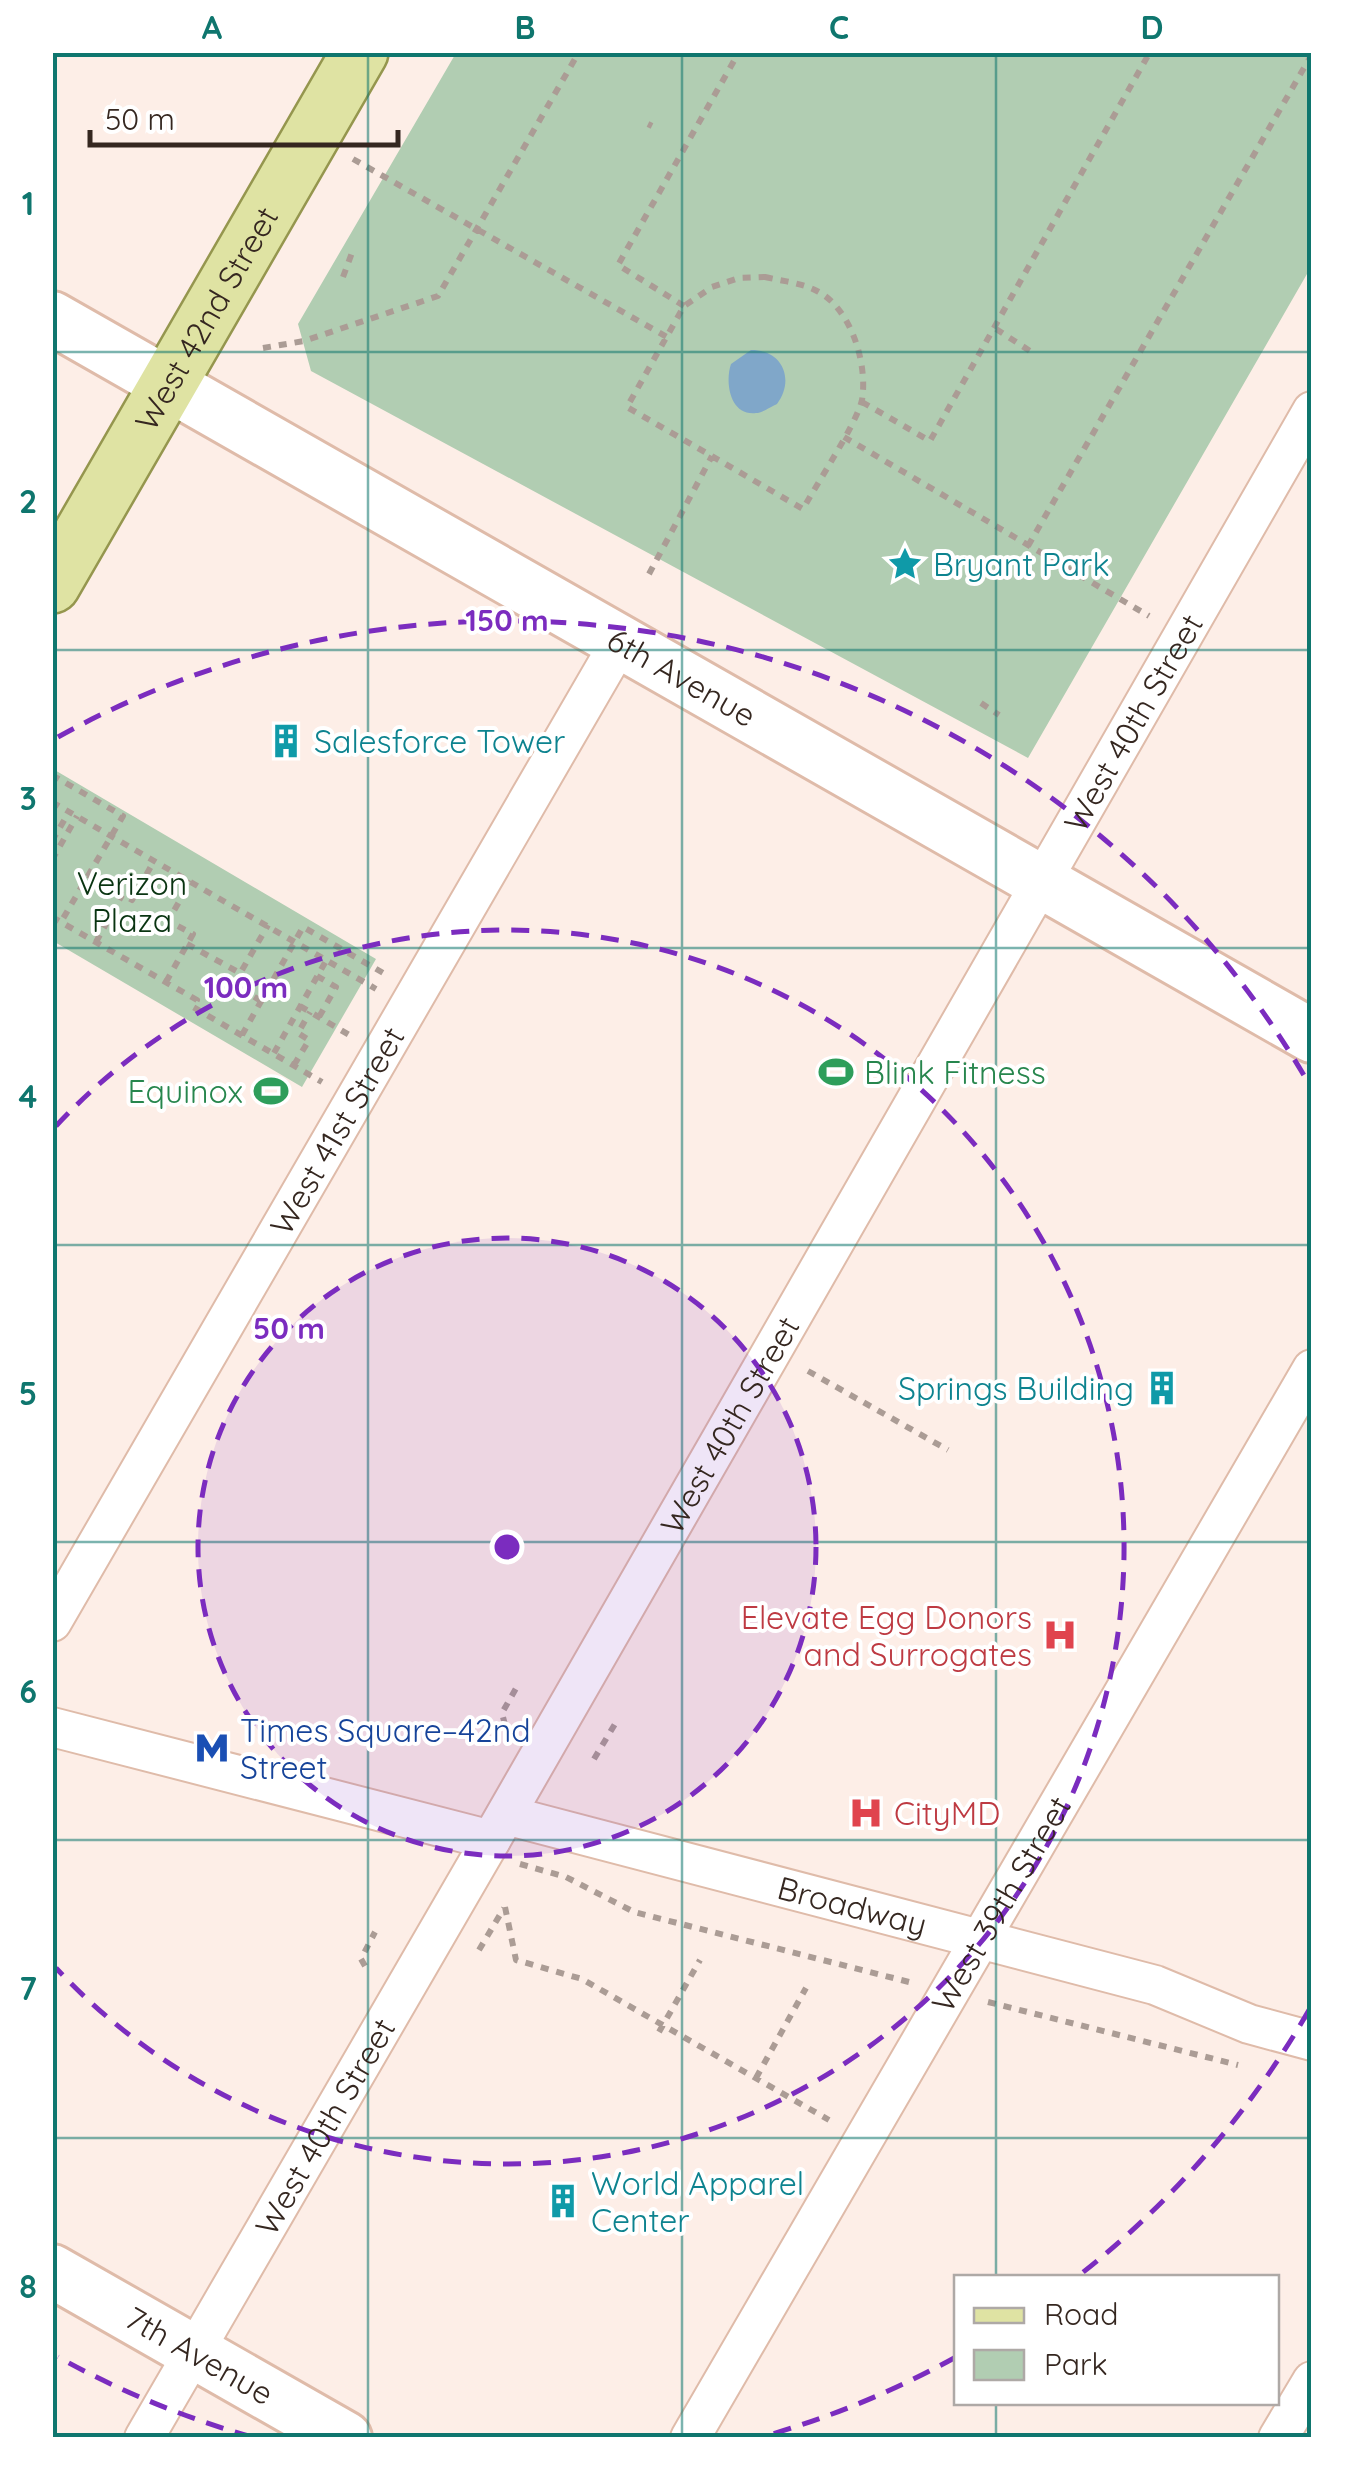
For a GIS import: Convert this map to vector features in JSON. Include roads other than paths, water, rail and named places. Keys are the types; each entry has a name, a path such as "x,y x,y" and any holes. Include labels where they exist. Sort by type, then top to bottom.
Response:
{"main road":[{"name":"West 42nd Street","path":"52,585 360,52"},
{"name":"6th Avenue","path":"52,318 1312,1036"},
{"name":"7th Avenue","path":"52,2272 346,2438"}],"street":[{"name":"West 40th Street","path":"144,2438 503,1838 1040,881 1312,410"},
{"name":"West 41st Street","path":"52,1622 620,642"},
{"name":"West 39th Street","path":"690,2438 1312,1369"},
{"name":"Broadway","path":"52,1726 503,1838 978,1938 1155,1985 1249,2024 1312,2041"},
{"path":"1278,2438 1312,2380"}],"water":[{"path":"751,350 771,355 785,376 777,404 756,413 740,409 729,388 731,364"}],"place":[{"name":"Bryant Park","path":"905,564"},
{"name":"Salesforce Tower","path":"286,741"},
{"name":"Blink Fitness","path":"836,1072"},
{"name":"Equinox","path":"271,1091"},
{"name":"Springs Building","path":"1162,1388"},
{"name":"Elevate Egg Donors and Surrogates","path":"1060,1635"},
{"name":"Times Square–42nd Street","path":"212,1748"},
{"name":"CityMD","path":"866,1813"},
{"name":"World Apparel Center","path":"563,2201"}],"park label":[{"name":"Verizon Plaza","path":"132,902"}]}
